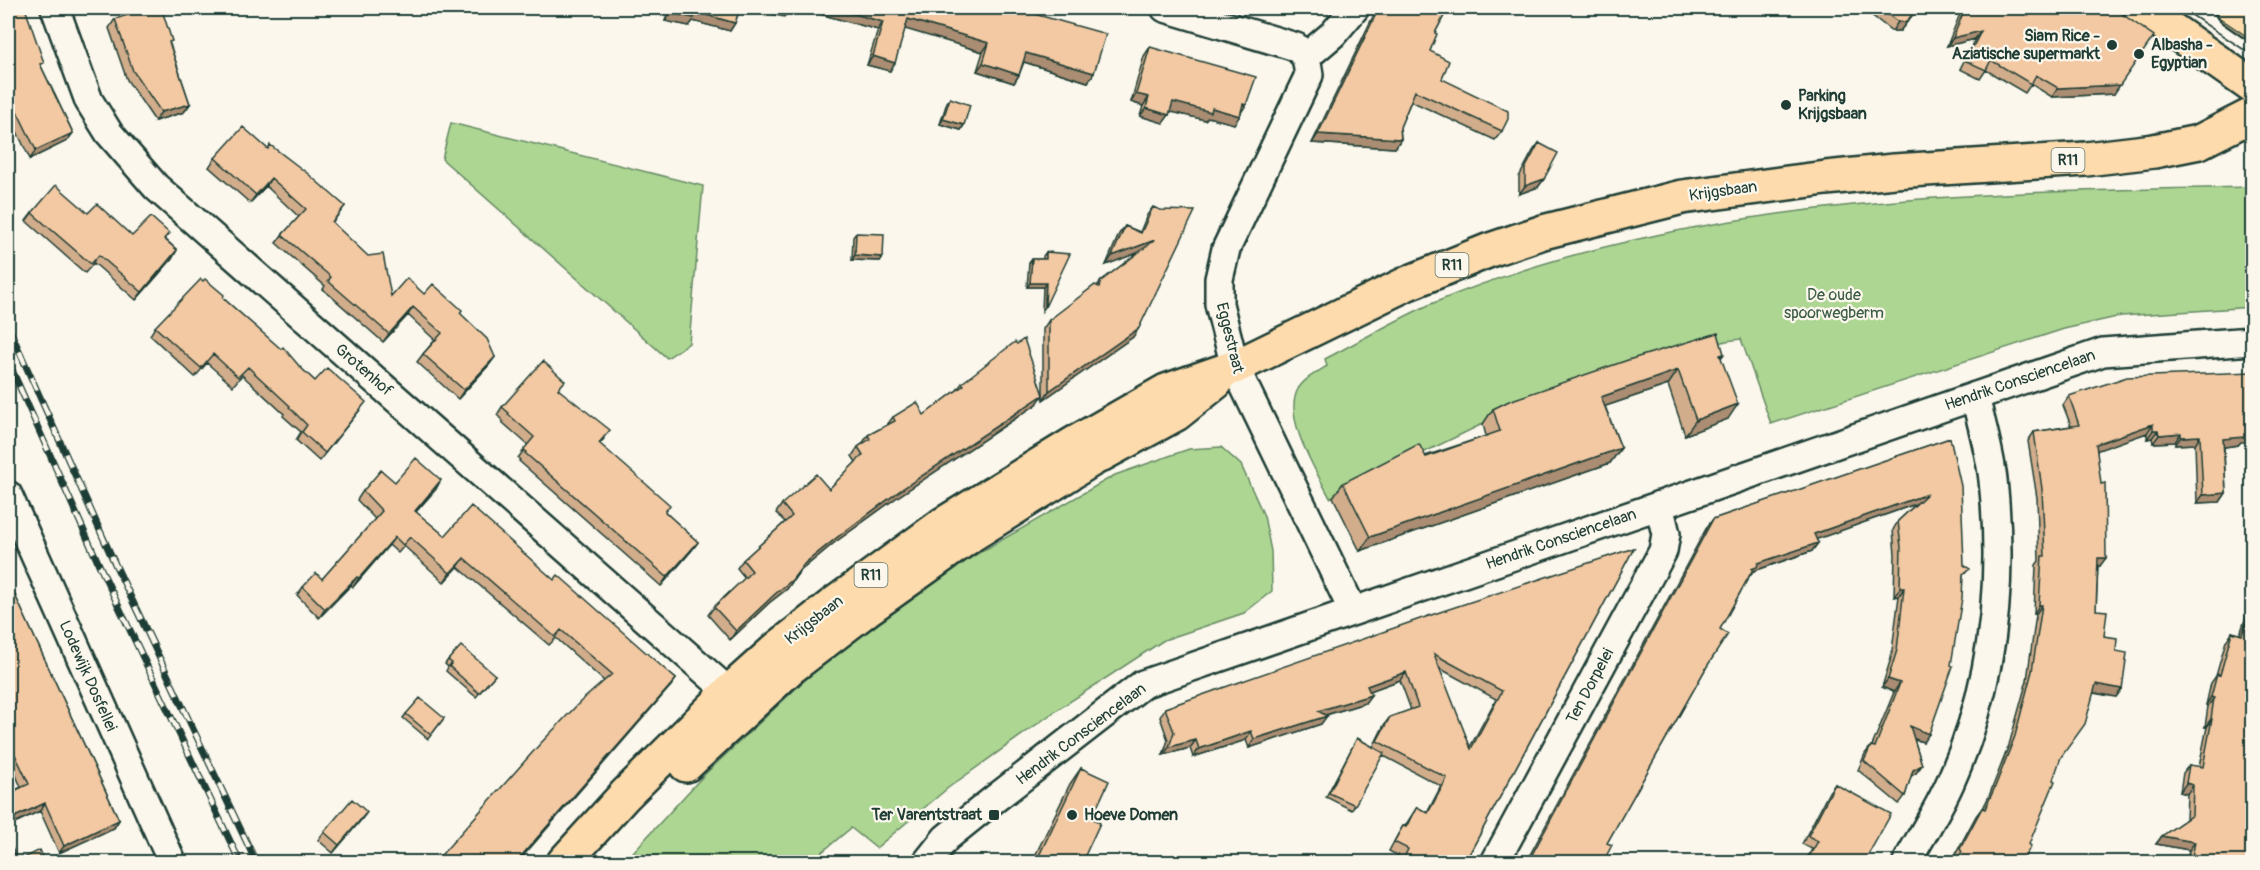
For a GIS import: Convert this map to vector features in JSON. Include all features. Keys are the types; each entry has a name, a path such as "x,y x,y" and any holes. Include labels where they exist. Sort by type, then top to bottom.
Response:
{"main road":[{"path":"2142,8 2253,86"},
{"path":"2232,8 2253,22"},
{"name":"Krijgsbaan","path":"564,862 625,795 729,692 778,648 942,525 1075,443 1166,391 1235,368 1408,283 1490,250 1599,216 1682,197 1781,183 1894,171 2086,159 2154,152 2199,142 2248,120"},
{"name":"Krijgsbaan","path":"590,862 684,766 798,662 970,535 1091,460 1176,414 1235,368"}],"street":[{"name":"Grotenhof","path":"54,8 89,101 109,133 156,187 729,692"},
{"path":"1164,8 1296,47 1306,57 1333,34 1355,8"},
{"name":"Eggestraat","path":"1306,57 1310,75 1226,249 1219,304 1235,368 1353,611"},
{"name":"Hendrik Consciencelaan","path":"927,862 946,838 1143,684 2103,352 2253,341"},
{"path":"1907,862 1950,783 1976,712 1993,640 1999,556 1996,511 1993,478 1975,396"},
{"name":"Lodewijk Dosfellei","path":"8,495 165,860"},
{"name":"Ten Dorpelei","path":"1495,862 1663,551 1666,534 1659,505"}],"green space":[{"path":"451,123 703,186 689,343 667,358 442,159"},
{"name":"De oude spoorwegberm","path":"2252,187 2252,307 2121,316 2064,329 1771,424 1741,339 1726,341 1616,374 1499,416 1330,498 1303,445 1294,415 1294,401 1298,389 1307,379 1327,366 1325,359 1391,324 1431,304 1529,268 1629,241 1732,221 1836,207 2045,192"},
{"path":"1221,447 1241,465 1264,516 1271,551 1272,591 1244,613 1164,640 1054,712 948,788 876,848 851,828 810,862 624,862 703,776 822,664 972,557 1115,475 1189,449"}],"building":[{"path":"8,8 25,8 44,63 40,64 73,133 36,150 15,107 9,111 8,108"},
{"path":"150,8 152,13 162,10 172,41 169,42 190,104 161,112 133,71 115,19"},
{"path":"672,8 740,8 735,23 696,12 694,18 671,13"},
{"path":"834,8 1020,8 1106,34 1094,73 1026,53 1019,75 983,63 989,43 908,19 895,63 873,56 883,22"},
{"path":"1379,8 1448,8 1435,33 1437,34 1430,51 1449,61 1442,79 1508,111 1508,119 1502,131 1415,91 1400,127 1401,139 1318,134"},
{"path":"1879,8 1918,8 1906,22 1898,22"},
{"path":"1965,8 2113,8 2154,36 2120,85 2058,88 2036,75 2031,84 1991,60 1986,70 1966,61 1981,31 1953,38"},
{"path":"1150,47 1256,77 1240,116 1212,108 1211,112 1173,102 1169,115 1146,108 1149,97 1136,94"},
{"path":"950,98 970,105 964,125 943,119"},
{"path":"243,127 268,149 270,145 307,173 345,206 332,222 368,256 383,254 391,296 407,278 424,294 433,284 462,310 460,313 487,339 495,357 464,390 423,354 442,333 413,307 389,334 328,281 331,277 282,235 306,209 271,178 256,195 215,158"},
{"path":"1539,143 1558,153 1544,179 1525,186 1525,169"},
{"path":"56,185 88,213 97,204 132,236 151,217 169,233 164,239 177,250 142,292 99,255 91,264 32,213"},
{"path":"1153,207 1160,210 1195,211 1139,328 1049,391 1049,320 1095,285 1099,287 1101,281 1155,240 1112,256 1125,226 1141,233"},
{"path":"856,233 884,234 883,257 855,255"},
{"path":"1046,252 1070,254 1045,307 1046,283 1030,283 1032,259 1046,259"},
{"path":"201,279 203,281 205,279 224,295 223,298 281,349 283,347 315,381 327,368 366,402 325,453 302,432 307,425 290,406 248,367 238,377 213,354 201,368 155,327"},
{"path":"1718,333 1724,354 1720,355 1738,404 1696,420 1678,370 1601,397 1621,448 1370,537 1343,483 1419,444 1426,457 1500,431 1493,409 1509,401 1628,360"},
{"path":"1024,339 1043,395 902,489 840,535 805,563 792,580 736,631 714,607 752,571 743,560 792,516 782,504 816,474 829,489 863,455 858,447 870,439 868,435 895,421 893,417 917,402 924,415 1015,342 1017,344"},
{"path":"543,361 565,381 558,389 610,430 599,443 670,505 665,512 698,542 667,577 525,453 524,449 534,437 502,407"},
{"path":"2253,372 2253,433 2244,434 2244,437 2223,439 2226,493 2203,495 2200,436 2181,437 2181,433 2159,435 2158,430 2153,430 2153,424 2096,444 2101,484 2105,483 2106,558 2098,558 2096,610 2107,611 2104,636 2117,638 2116,651 2127,653 2122,689 2096,684 2085,724 2061,757 2053,780 2055,781 2029,844 2031,846 2022,862 1955,862 1995,787 2015,736 2032,671 2042,605 2039,605 2042,556 2045,556 2042,489 2034,432 2079,425 2069,396 2127,377"},
{"path":"1950,438 1961,486 1964,565 1970,569 1963,574 1962,598 1951,665 1953,666 1929,734 1910,726 1922,765 1913,770 1905,796 1864,761 1871,746 1875,747 1900,683 1888,679 1897,650 1904,588 1900,588 1901,547 1898,521 1927,494 1814,534 1818,543 1758,563 1757,567 1751,569 1753,569 1720,629 1728,634 1706,668 1607,843 1612,845 1603,862 1528,862 1713,519"},
{"path":"416,458 441,480 415,511 445,536 471,506 554,580 558,575 676,679 516,862 435,862 540,744 580,702 612,674 561,630 555,637 464,558 450,573 410,537 403,545 395,537 359,578 357,577 325,609 303,587 316,573 322,579 382,511 363,491 381,470 395,482"},
{"path":"1634,548 1465,862 1402,862 1408,849 1394,842 1417,807 1428,813 1447,778 1377,741 1390,717 1418,707 1406,672 1367,686 1371,695 1318,711 1327,716 1254,739 1251,731 1199,749 1196,740 1169,747 1174,732 1165,708 1440,612","holes":["1434,654 1502,691 1471,749"]},
{"path":"8,580 119,820 64,846 45,803 8,820 8,794 29,784 10,744 8,745"},
{"path":"2253,605 2253,849 2251,862 2191,862 2195,842 2162,836 2192,815 2193,785 2186,783 2189,765 2203,767 2212,719 2214,698 2211,697 2217,674 2220,675 2232,632 2242,635"},
{"path":"461,646 495,675 479,693 449,666 452,663 448,660"},
{"path":"420,698 444,718 431,735 406,714"},
{"path":"1357,738 1384,753 1355,805 1329,793"},
{"name":"Hoeve Domen","path":"1081,768 1109,781 1092,818 1100,823 1082,862 1036,862"},
{"path":"1835,784 1891,814 1864,862 1806,862 1818,841 1808,836"},
{"path":"352,799 367,812 339,845 324,832"},
{"path":"10,844 18,861 40,850 45,862 8,862 8,845"}],"tram line":[{"path":"2181,8 2252,55"},
{"path":"2205,8 2252,40"}],"railway":[{"path":"8,326 115,564 256,862"},
{"path":"8,361 101,569 240,862"}],"place":[{"name":"Siam Rice - Aziatische supermarkt","path":"2112,45"},
{"name":"Albasha - Egyptian","path":"2139,54"},
{"name":"Parking Krijgsbaan","path":"1786,105"},
{"name":"Ter Varentstraat","path":"994,815"},
{"name":"Hoeve Domen","path":"1072,815"}]}
